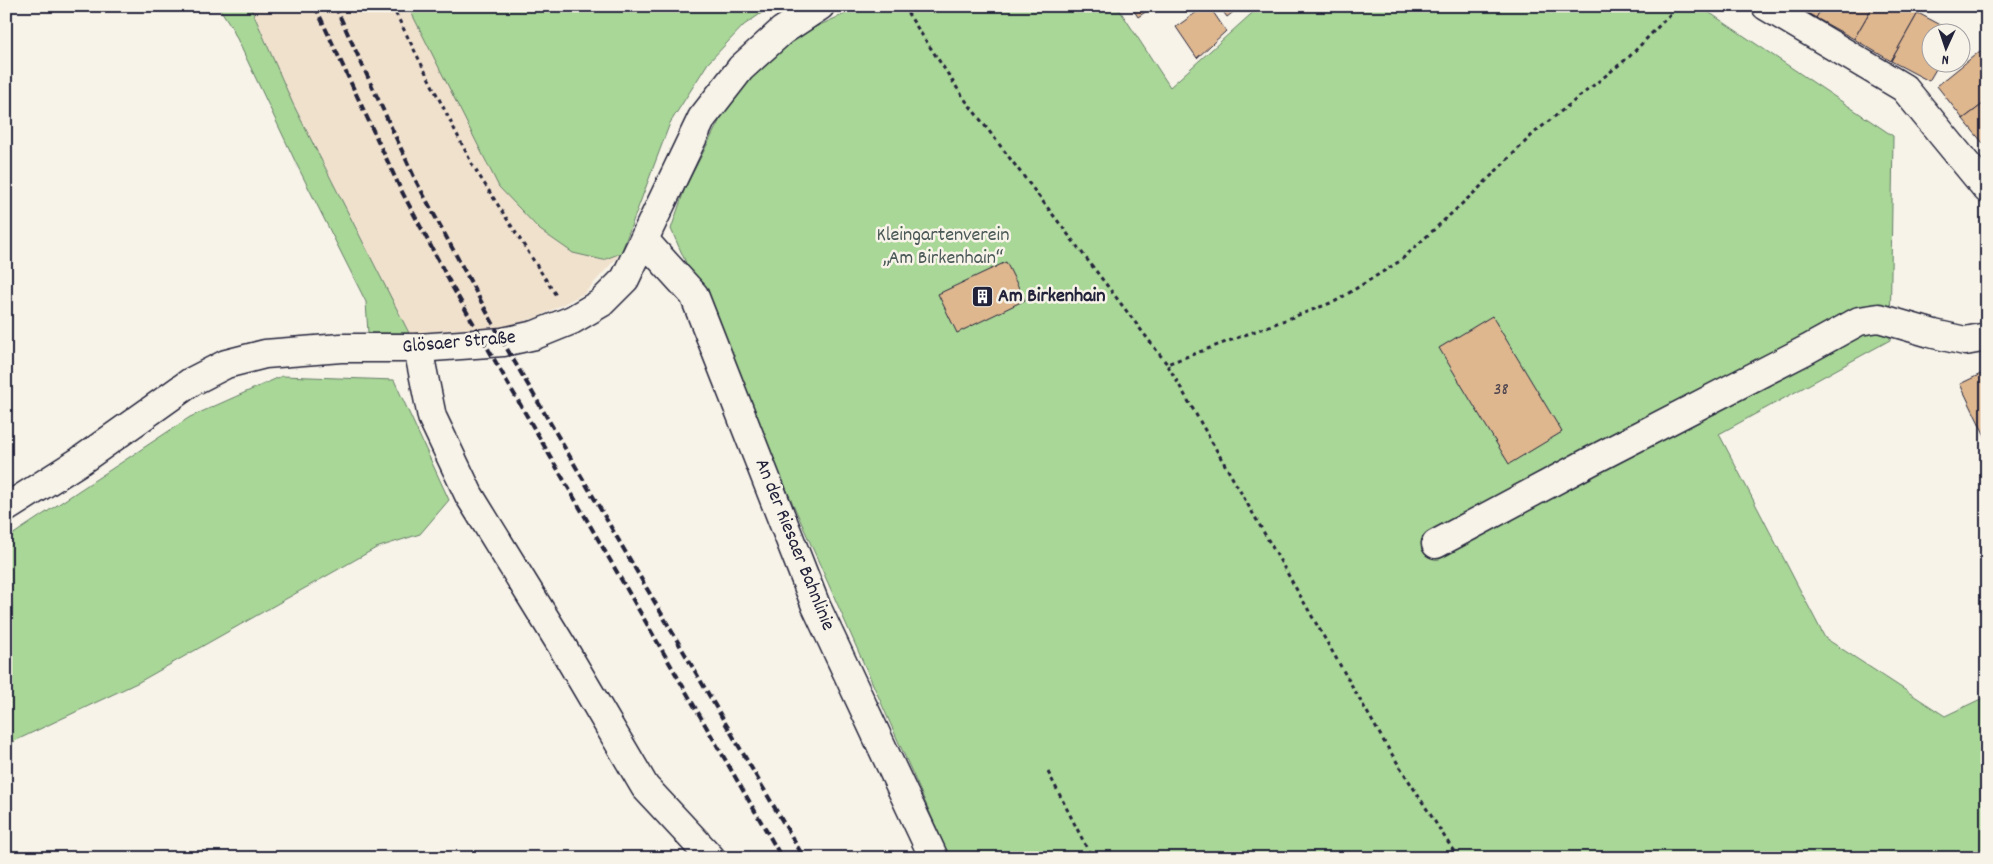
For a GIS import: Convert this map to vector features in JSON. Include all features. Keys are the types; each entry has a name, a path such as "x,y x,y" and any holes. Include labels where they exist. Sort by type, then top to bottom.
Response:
{"street":[{"name":"Glösaer Straße","path":"6,508 80,460 191,382 226,364 265,354 340,348 418,348 503,342 535,335 572,320 601,303 625,279 645,241 702,118 742,68 782,31 820,6"},
{"path":"1766,6 1904,88 1987,189"},
{"name":"An der Riesaer Bahnlinie","path":"645,241 694,295 816,606 934,858"},
{"path":"1436,544 1859,321 1879,318 1934,334 1965,340 1987,337"},
{"path":"418,348 432,417 469,495 562,646 645,788 711,858"}],"path":[{"path":"392,6 473,166 572,320"},
{"path":"902,6 963,97 1167,364 1386,745 1458,858"},
{"path":"1167,364 1336,301 1400,261 1478,189 1534,133 1629,57 1678,6"},
{"path":"1048,772 1092,858"}],"shaded area":[{"path":"250,6 408,6 603,260 621,253 585,293 536,318 501,327 409,333 293,104"}],"green space":[{"path":"218,6 250,6 293,104 409,333 368,333 366,302 296,163 231,26"},
{"path":"408,6 772,6 744,25 708,63 670,123 621,253 603,260 573,253 540,230 499,187"},
{"name":"Kleingartenverein „Am Birkenhain“","path":"863,6 1117,6 1170,87 1260,6 1703,6 1707,11 1893,136 1890,340 1719,434 1825,638 1945,716 1987,696 1987,858 950,858 671,229 685,188 737,86 790,38"},
{"path":"282,376 394,380 449,500 420,534 376,548 139,682 6,745 6,539 190,417"}],"building":[{"path":"1131,6 1154,6 1138,17"},
{"path":"1205,6 1209,6 1226,31 1197,58 1176,27"},
{"path":"1219,6 1235,6 1237,9 1227,17"},
{"path":"1795,6 1823,6 1816,18"},
{"path":"1823,6 1873,6 1854,39 1816,18"},
{"path":"1873,6 1907,6 1918,13 1891,61 1854,39"},
{"path":"1918,13 1935,22 1920,22 1920,72 1934,72 1929,81 1891,61"},
{"path":"1980,51 1987,60 1987,101 1963,119 1937,86 1954,72 1970,72 1970,59"},
{"path":"1987,101 1987,148 1963,119"},
{"name":"Am Birkenhain","path":"1006,262 1025,300 957,333 938,294"},
{"path":"1492,316 1562,432 1509,464 1439,348"},
{"path":"1987,371 1987,440 1960,384"}],"railway":[{"path":"315,6 400,188 453,288 782,858"},
{"path":"335,6 416,181 503,342 804,858"}],"place":[{"name":"Am Birkenhain","path":"982,297"}]}
